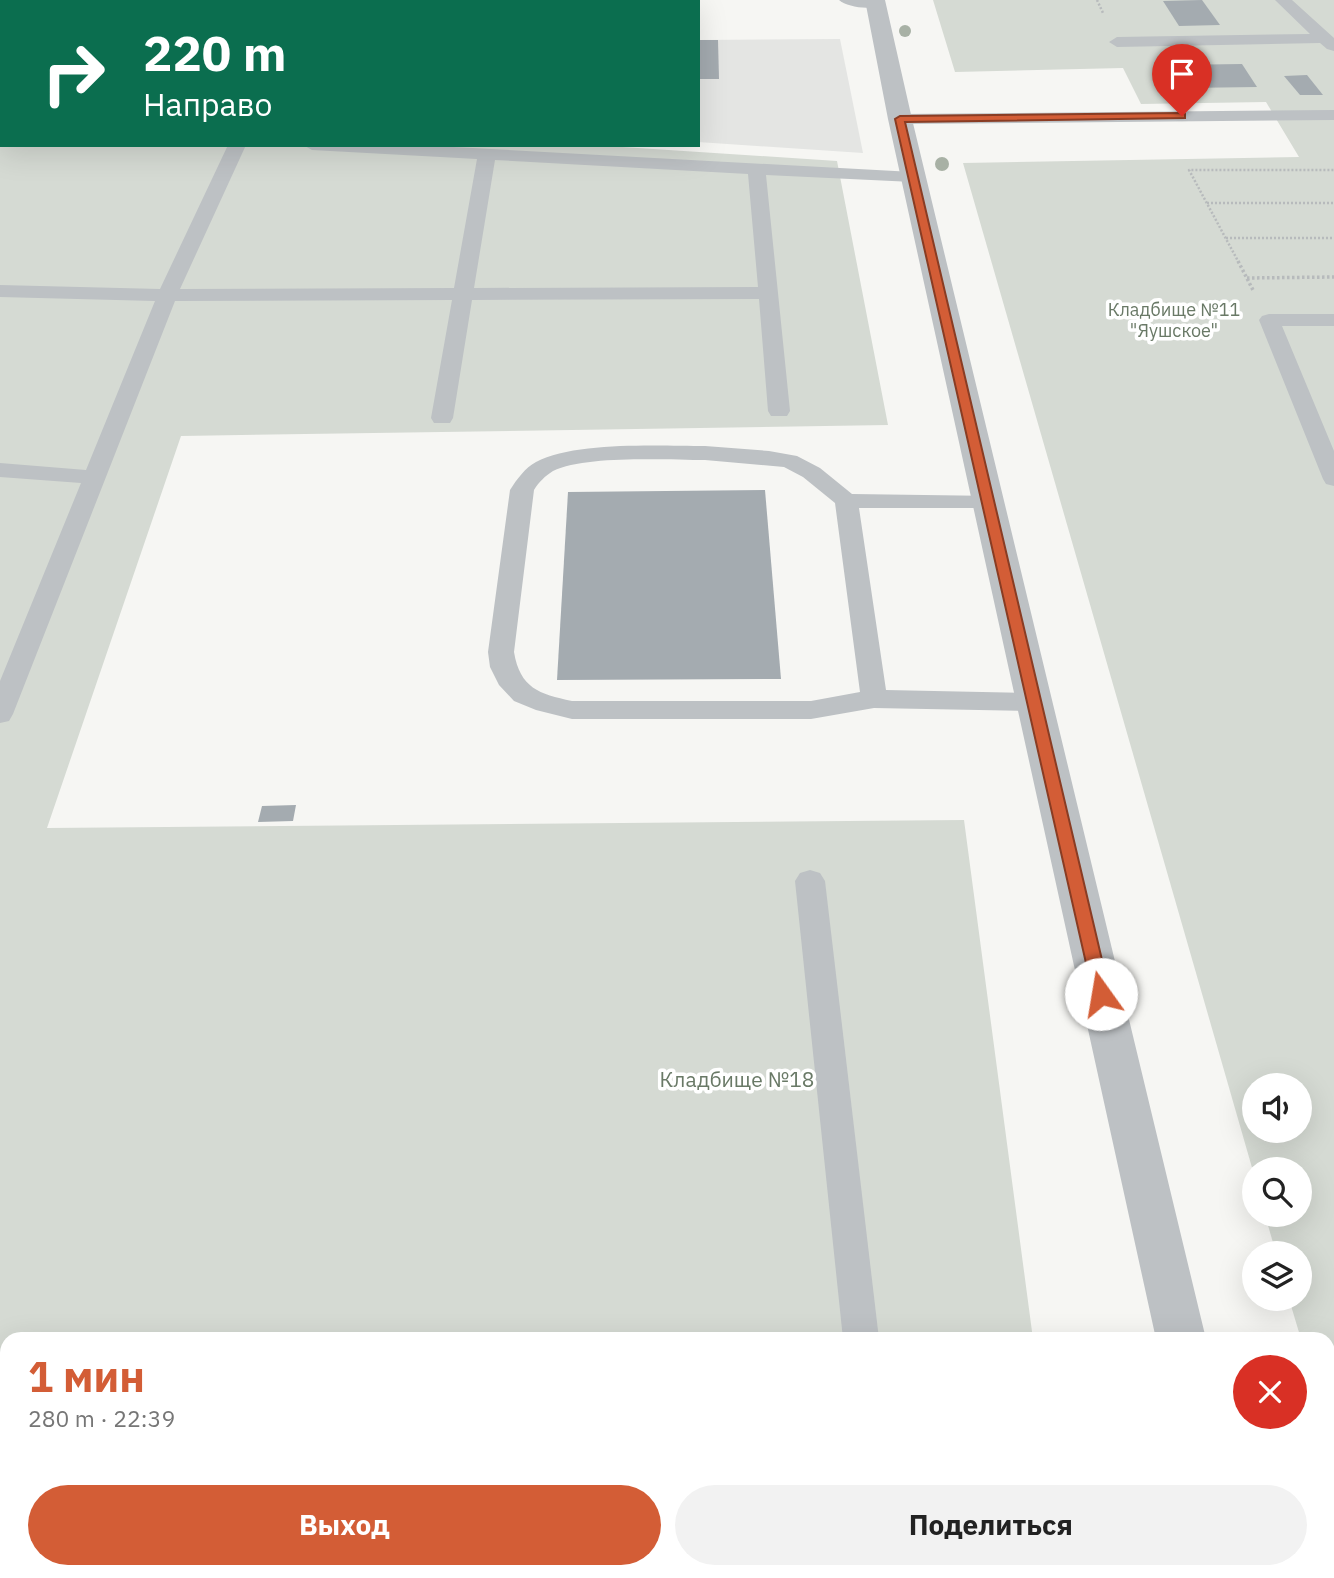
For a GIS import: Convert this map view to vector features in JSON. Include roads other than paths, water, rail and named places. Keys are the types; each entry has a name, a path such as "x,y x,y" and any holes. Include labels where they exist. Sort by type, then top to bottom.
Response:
{"street":[{"path":"875,1 913,177 1179,1332"}],"lane":[{"path":"847,0 875,1"},
{"path":"1283,0 1330,43"},
{"path":"1117,42 1330,43"},
{"path":"900,119 1334,115"},
{"path":"0,714 167,295 236,147"},
{"path":"347,147 913,177"},
{"path":"442,418 487,155"},
{"path":"757,170 779,411"},
{"path":"0,291 167,295 767,293"},
{"path":"1334,320 1269,320 1334,479"},
{"path":"988,501 846,501 804,467 763,456 605,454 576,456 550,464 530,476 522,490 501,652 502,669 512,686 537,702 572,710 811,710 874,699 1034,702"},
{"path":"0,470 93,477"},
{"path":"846,501 874,699"},
{"path":"810,881 860,1332"}],"park label":[{"name":"Кладбище №11 \"Яушское\"","path":"1174,320"},
{"name":"Кладбище №18","path":"737,1080"}]}
